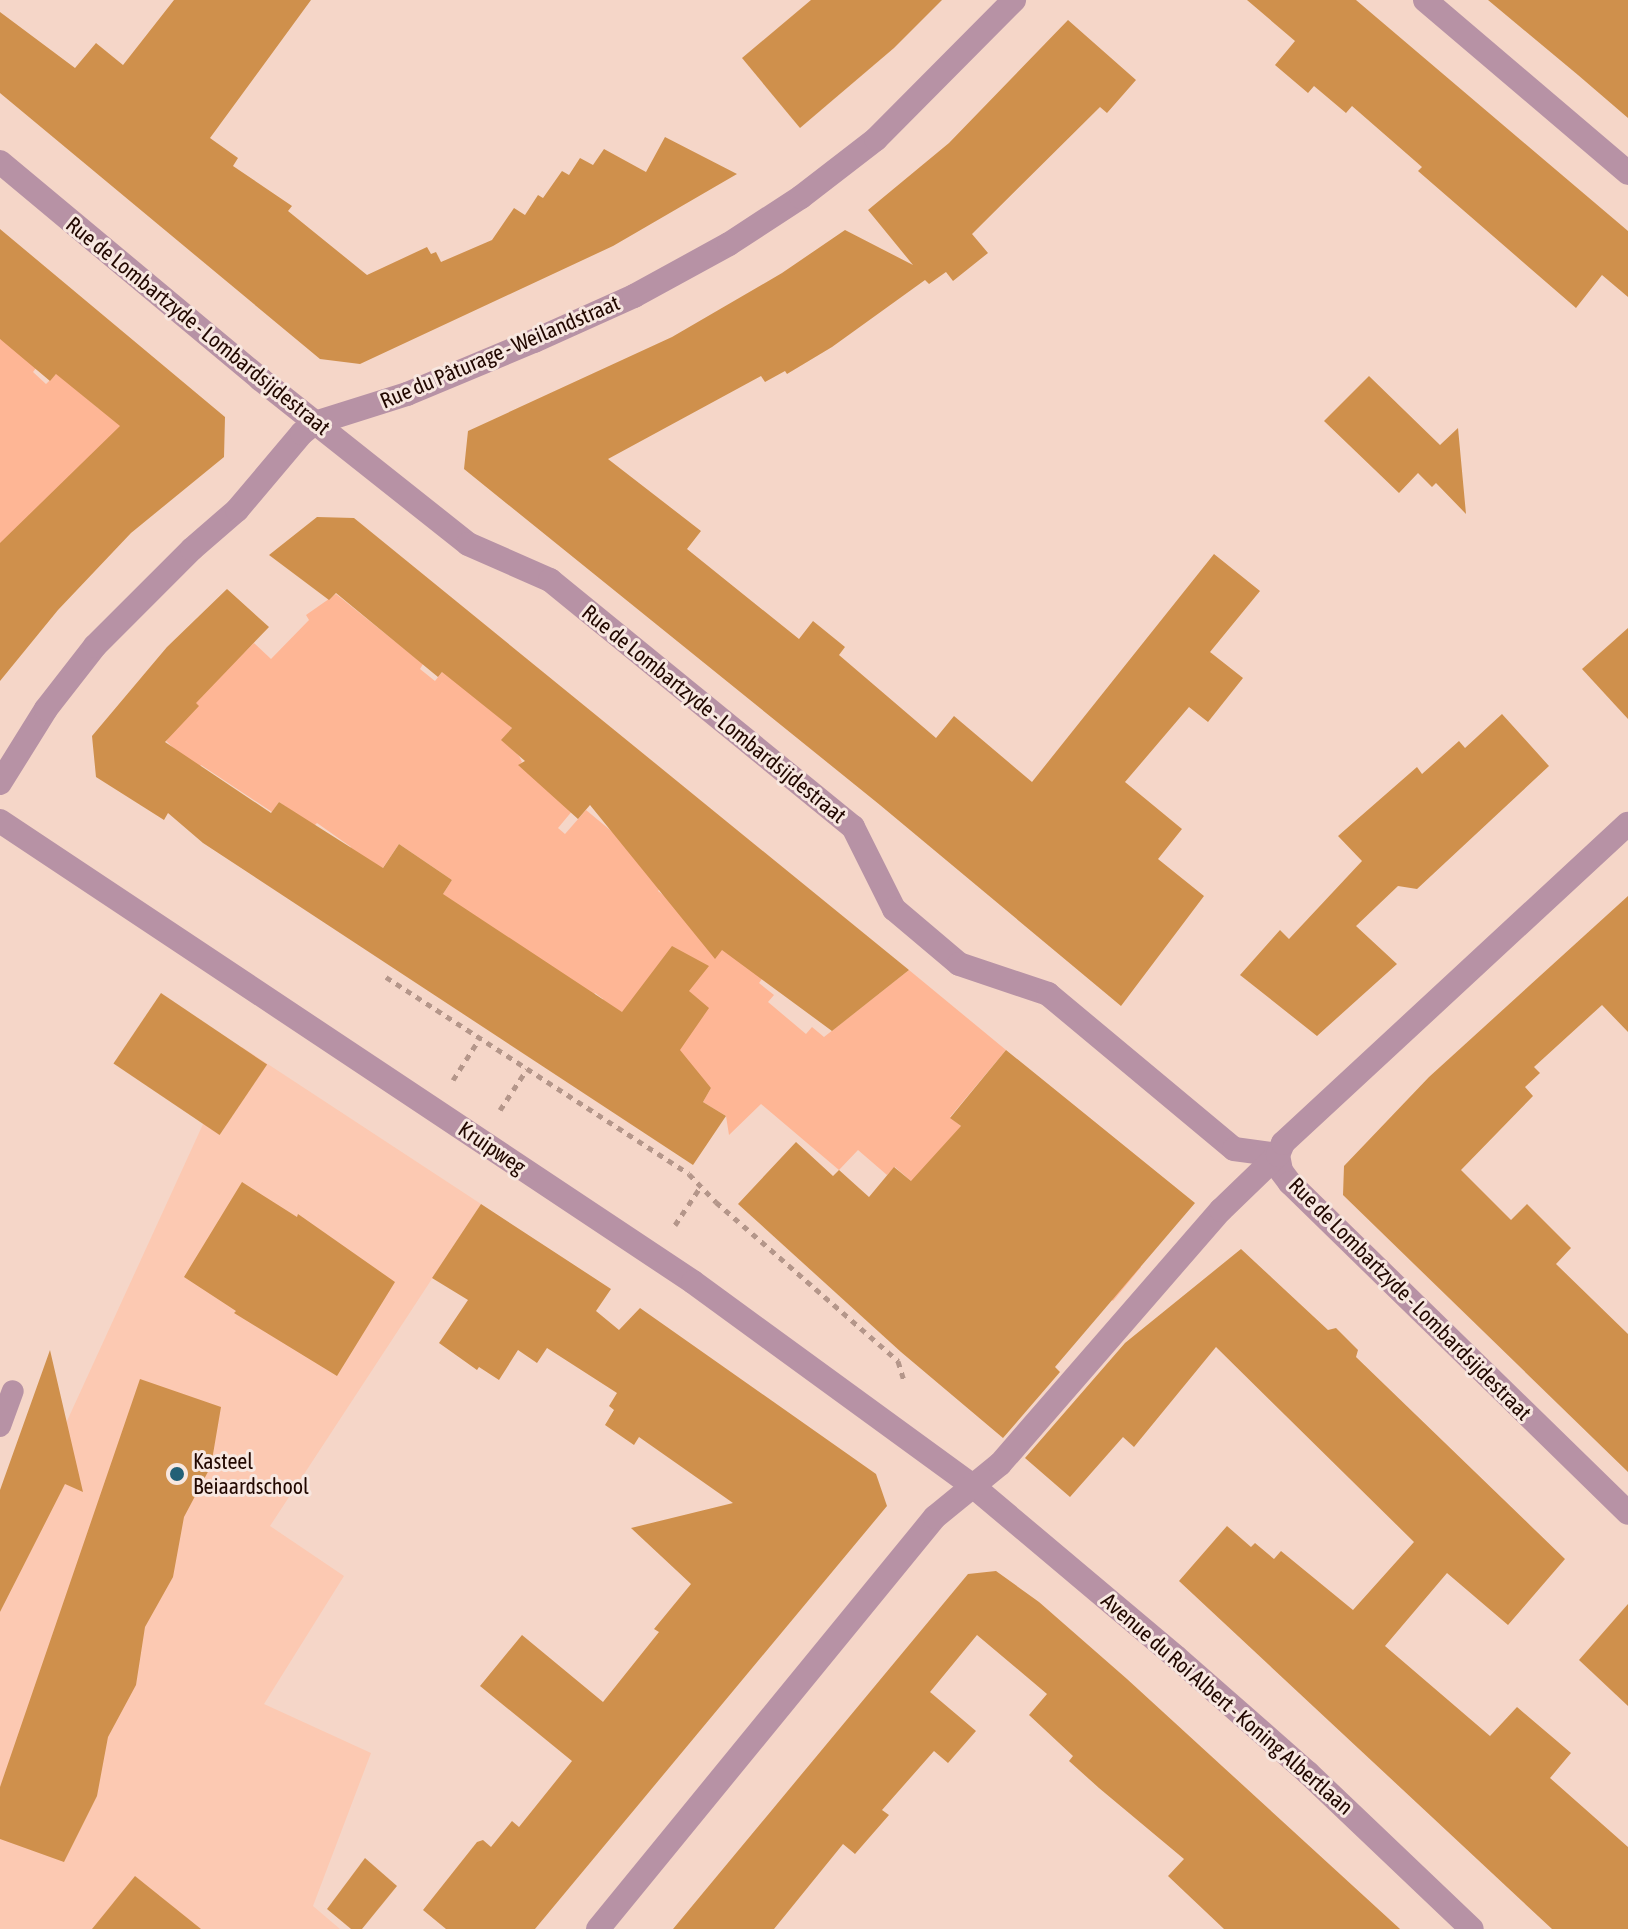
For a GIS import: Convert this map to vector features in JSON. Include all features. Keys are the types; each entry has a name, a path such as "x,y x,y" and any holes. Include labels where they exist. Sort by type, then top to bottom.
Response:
{"street":[{"name":"Rue du Pâturage - Weilandstraat","path":"0,783 46,709 95,646 153,586 237,510 302,433 315,423 407,394 534,341 634,296 729,244 801,197 876,139 1014,0"},
{"path":"1425,0 1628,173"},
{"name":"Rue de Lombartzyde - Lombardsijdestraat","path":"0,162 315,423 468,544 550,580 853,827 894,909 959,964 1048,994 1234,1149 1278,1155 1281,1171 1290,1183 1628,1513"},
{"name":"Kruipweg","path":"0,821 693,1282 974,1487"},
{"path":"598,1929 935,1517 1000,1464 1221,1210 1278,1155 1283,1143 1628,824"},
{"name":"Avenue du Roi Albert - Koning Albertlaan","path":"974,1487 1198,1676 1472,1929"}],"lane":[{"path":"0,1426 13,1391"}],"path":[{"path":"386,977 689,1174 898,1361 904,1381"},
{"path":"453,1080 480,1038"},
{"path":"499,1111 527,1069"},
{"path":"675,1225 701,1186"}],"shaded area":[{"path":"0,339 42,360 33,372 46,384 57,373 98,408 151,438 0,556"},
{"path":"336,594 423,664 420,669 435,681 443,671 512,728 502,740 519,756 522,762 519,765 573,810 558,828 565,834 586,810 668,878 658,891 767,972 759,983 774,995 768,1002 806,1034 812,1027 824,1037 909,970 1006,1050 950,1117 985,1147 1078,1214 1141,1267 1113,1301 1058,1254 911,1181 895,1167 887,1175 858,1150 839,1170 761,1104 729,1135 726,1116 703,1102 711,1088 600,1005 603,999 595,993 589,1001 426,920 452,880 399,844 382,869 343,860 351,847 317,823 314,826 279,802 272,812 201,765 197,770 166,741 194,701 254,643 271,659 309,620 306,615"},
{"name":"Kasteel Beiaardschool","path":"242,1047 481,1204 270,1526 344,1576 264,1704 371,1753 313,1906 340,1929 0,1929 0,1612 14,1584 67,1421 204,1122"}],"building":[{"path":"174,0 311,0 210,138 238,158 233,166 292,206 288,211 367,275 427,247 431,254 436,252 441,262 492,240 514,208 525,215 538,195 543,198 562,171 569,175 580,158 593,165 604,149 646,172 665,137 737,174 613,246 360,364 320,359 0,93 0,12 75,68 96,43 123,65"},
{"path":"811,0 942,0 894,48 800,128 742,58"},
{"path":"1247,0 1356,0 1628,231 1628,297 1602,275 1576,308 1418,171 1422,167 1352,106 1346,113 1314,86 1308,93 1275,65 1295,41"},
{"path":"1488,0 1628,0 1628,118 1578,75"},
{"path":"1068,20 1136,80 1107,113 1100,107 972,234 988,253 953,281 946,272 929,284 925,280 832,347 787,374 785,371 765,382 761,376 608,459 701,531 687,549 799,639 813,621 845,647 839,655 936,738 954,716 1032,782 1214,554 1260,591 1210,652 1243,678 1208,722 1189,707 1125,782 1182,829 1158,859 1204,896 1121,1006 880,805 464,469 468,431 672,337 782,273 845,230 913,265 868,210 949,143"},
{"path":"0,229 225,417 224,457 131,533 58,610 0,681 0,543 120,426 56,374 50,381 0,339"},
{"path":"1369,376 1440,445 1458,428 1466,514 1436,483 1432,487 1418,473 1399,493 1324,421"},
{"path":"317,517 354,518 909,970 832,1031 722,950 715,959 590,805 578,819 518,765 525,761 501,740 512,728 442,672 438,677 336,593 329,600 269,555"},
{"path":"227,589 269,627 196,703 199,706 165,742 271,813 279,802 383,868 399,844 452,880 443,894 622,1012 672,946 709,966 689,991 709,1008 680,1050 711,1088 703,1102 726,1116 693,1165 203,843 168,813 164,820 96,777 92,736 167,647"},
{"path":"1628,628 1628,719 1582,669"},
{"path":"1502,714 1549,766 1417,889 1398,886 1356,926 1397,964 1317,1036 1240,975 1280,930 1289,939 1362,861 1338,836 1417,767 1422,774 1459,741 1465,748"},
{"path":"1628,896 1628,1032 1602,1005 1534,1067 1540,1073 1525,1087 1533,1096 1461,1170 1511,1220 1527,1204 1571,1248 1556,1264 1628,1334 1628,1472 1343,1195 1344,1166 1429,1077"},
{"path":"161,993 267,1065 220,1135 113,1063"},
{"path":"1006,1050 1195,1203 1055,1367 1060,1372 1003,1438 901,1352 738,1204 796,1142 833,1176 839,1170 869,1197 894,1167 911,1181 961,1126 950,1118"},
{"path":"242,1182 297,1217 298,1214 395,1282 337,1376 234,1313 236,1311 184,1277"},
{"path":"481,1204 611,1289 596,1311 619,1330 640,1308 876,1474 887,1506 535,1929 446,1929 423,1910 477,1842 483,1840 491,1847 512,1821 519,1827 572,1761 480,1686 522,1635 603,1702 659,1632 654,1629 691,1584 631,1528 733,1503 639,1437 634,1445 605,1425 614,1410 609,1406 617,1393 547,1348 537,1363 518,1350 499,1380 479,1367 477,1370 439,1343 468,1300 432,1278"},
{"path":"1241,1249 1328,1330 1336,1328 1358,1350 1356,1357 1565,1559 1508,1625 1447,1573 1385,1646 1490,1736 1517,1707 1571,1753 1550,1778 1628,1847 1628,1929 1552,1929 1179,1581 1227,1526 1251,1547 1255,1543 1274,1559 1281,1551 1353,1610 1414,1542 1216,1347 1134,1447 1123,1437 1070,1497 1025,1458 1125,1343"},
{"path":"50,1350 83,1492 65,1484 0,1612 0,1490"},
{"path":"140,1379 221,1407 211,1466 184,1517 173,1577 145,1627 136,1685 108,1737 97,1796 64,1862 0,1839 0,1787"},
{"path":"996,1571 1039,1602 1127,1679 1400,1929 1224,1929 1168,1876 1184,1859 1069,1761 1073,1756 1029,1715 1047,1694 977,1635 930,1692 976,1731 948,1763 934,1751 882,1810 889,1815 855,1854 843,1844 774,1929 673,1929 968,1574"},
{"path":"1628,1604 1628,1706 1579,1660"},
{"path":"365,1858 397,1886 362,1929 351,1929 327,1909"},
{"path":"135,1876 201,1929 92,1929"}],"place":[{"name":"Kasteel Beiaardschool","path":"177,1474"}]}
